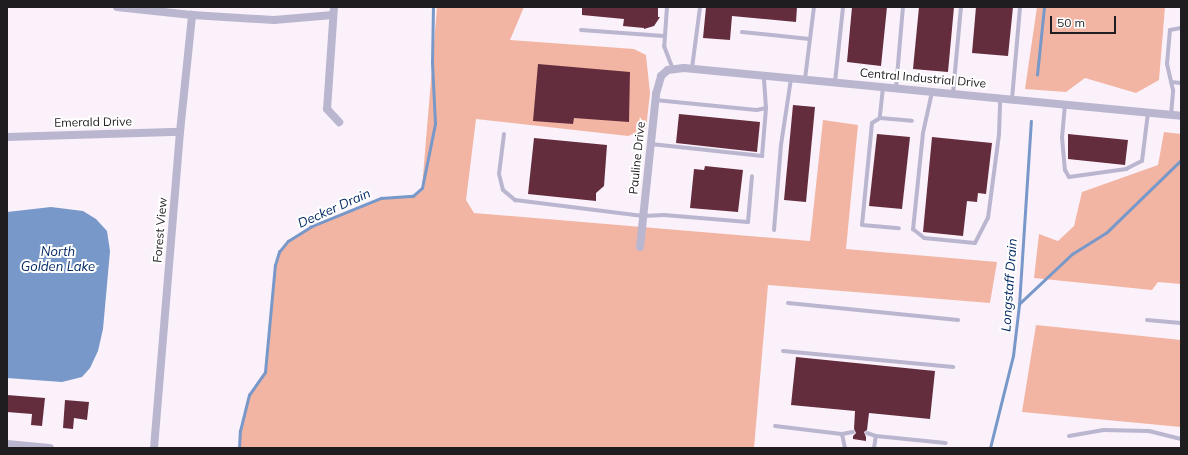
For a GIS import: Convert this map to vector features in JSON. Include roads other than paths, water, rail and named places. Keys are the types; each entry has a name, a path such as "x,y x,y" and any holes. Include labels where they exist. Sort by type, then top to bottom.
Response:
{"street":[{"path":"118,7 274,20 334,11 327,109 338,122"},
{"name":"Forest View","path":"154,448 180,132 192,14"},
{"name":"Central Industrial Drive","path":"664,72 673,69 692,69 1012,98 1181,116"},
{"name":"Pauline Drive","path":"640,247 655,100 659,81 664,72"},
{"name":"Emerald Drive","path":"7,137 180,132"},
{"path":"7,444 50,448"}],"lane":[{"path":"667,7 664,46 673,69"},
{"path":"692,69 700,7"},
{"path":"805,79 814,7"},
{"path":"835,82 843,7"},
{"path":"896,88 903,7"},
{"path":"954,93 961,7"},
{"path":"1012,98 1020,7"},
{"path":"1171,115 1173,90 1166,64 1170,30 1181,28"},
{"path":"581,30 664,36"},
{"path":"742,32 810,39"},
{"path":"651,144 762,156 766,108 764,76"},
{"path":"774,230 781,145 791,78"},
{"path":"1171,82 1181,83"},
{"path":"880,118 883,87"},
{"path":"932,91 923,133 913,229 924,238 975,243 988,218 999,134 1000,98"},
{"path":"655,100 757,110 766,108"},
{"path":"1066,104 1062,137 1065,170 1069,177 1126,169 1142,161 1148,112"},
{"path":"899,228 862,225 872,123 880,118 912,121"},
{"path":"504,134 499,174 503,190 515,200 643,216 664,215 748,222 752,176"},
{"path":"788,303 958,320"},
{"path":"1148,320 1181,323"},
{"path":"783,350 953,367"},
{"path":"775,426 842,434 853,432"},
{"path":"1069,436 1102,430 1149,431 1181,439"},
{"path":"867,433 876,436 946,442"},
{"path":"842,434 845,448"},
{"path":"874,448 876,436"}],"water":[{"name":"North Golden Lake","path":"51,207 83,211 96,219 107,231 110,251 103,329 98,351 90,368 82,377 62,382 7,378 7,212"}],"waterway":[{"name":"Decker Drain","path":"239,448 240,431 249,395 265,372 275,265 279,252 288,241 310,227 381,198 413,196 422,188 435,124 432,63 433,7"},
{"name":"Longstaff Drain","path":"1037,75 1044,7"},
{"name":"Longstaff Drain","path":"990,448 1013,356 1019,305 1031,121"},
{"path":"1019,304 1072,254 1106,233 1181,160"}]}
